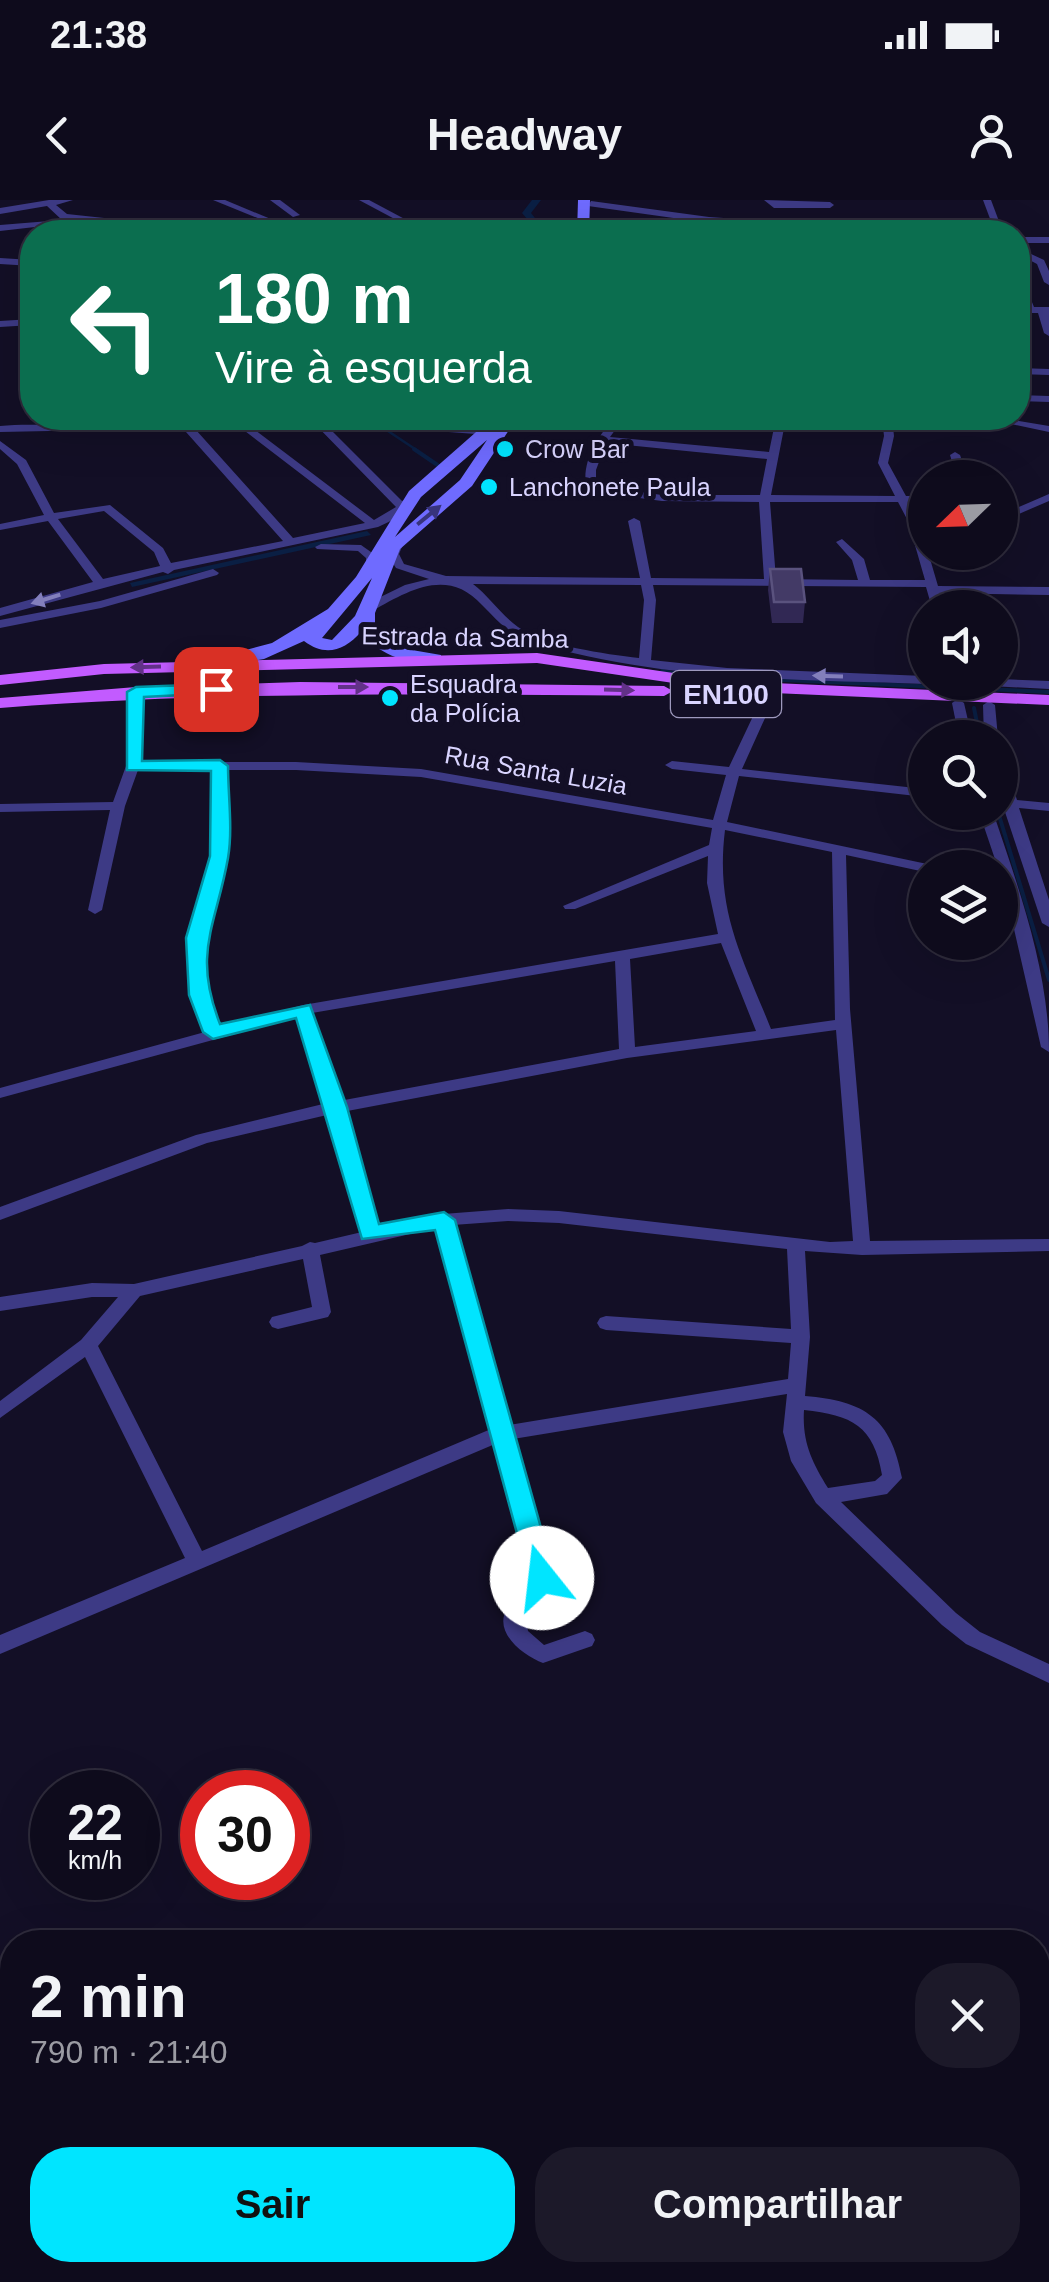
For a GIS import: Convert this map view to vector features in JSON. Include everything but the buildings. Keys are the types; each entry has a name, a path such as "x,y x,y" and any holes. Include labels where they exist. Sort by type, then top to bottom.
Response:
{"main road":[{"path":"435,660 376,641 366,627 368,608 384,564 398,542 460,489 502,430"},
{"path":"368,608 344,641 318,645 312,637 370,566 405,505 489,432"},
{"path":"426,484 442,471 460,468 468,475 460,489"},
{"path":"210,665 275,652 334,609"},
{"path":"486,687 546,682 562,675 551,666 488,658"},
{"name":"Estrada da Samba","path":"0,680 104,669 488,658 560,660 728,686 1049,703"},
{"path":"104,669 52,678 43,686 51,692 105,694"},
{"name":"Estrada da Samba","path":"0,703 136,692 486,687 989,705 1049,703"}],"street":[{"path":"0,210 69,200"},
{"path":"217,200 268,220"},
{"path":"274,200 296,215"},
{"path":"364,200 398,220"},
{"path":"768,200 774,205 830,203"},
{"path":"988,203 1004,200"},
{"path":"589,201 654,206 709,220 710,206"},
{"path":"49,203 67,220"},
{"path":"129,220 138,209"},
{"path":"65,216 115,220"},
{"path":"1030,257 1040,262 1049,282"},
{"path":"1045,295 1037,307 1049,333"},
{"path":"192,430 292,544"},
{"path":"249,430 374,525"},
{"path":"0,612 100,582 374,525 405,505 327,430"},
{"path":"458,430 489,432"},
{"path":"609,430 592,464 590,489 662,498 908,500"},
{"path":"770,582 764,500 778,430"},
{"path":"887,430 883,463 908,507"},
{"path":"602,439 772,456"},
{"path":"0,444 15,453 32,477 50,517 100,582 127,584 128,594 118,600"},
{"path":"955,456 956,460"},
{"path":"1018,511 1049,500"},
{"path":"1018,504 1035,504"},
{"path":"0,528 110,508 158,550 168,570"},
{"path":"634,521 648,580 651,628 644,662"},
{"path":"398,542 393,554 400,566 445,580"},
{"path":"842,542 858,559 865,583"},
{"path":"0,624 118,600 331,546 361,548 372,557 370,566"},
{"path":"929,570 934,590"},
{"path":"368,608 400,592 445,580 865,583 1049,592"},
{"name":"Estrada da Samba","path":"445,580 478,591 520,634 644,662 908,679"},
{"path":"1018,683 1049,685"},
{"path":"95,910 118,806 133,766 136,692"},
{"path":"764,1032 718,910 717,847 746,736 769,696"},
{"path":"958,703 962,720"},
{"path":"989,705 990,720"},
{"path":"672,765 908,790"},
{"name":"Rua Santa Luzia","path":"133,766 420,773 908,864"},
{"path":"213,1032 199,995 196,938 219,856 220,766"},
{"path":"1018,804 1049,808"},
{"path":"0,808 118,806"},
{"path":"1018,825 1049,924"},
{"path":"570,906 717,847"},
{"path":"839,848 844,1024 862,1249"},
{"path":"1018,918 1049,1047"},
{"path":"0,1094 303,1010 729,936"},
{"path":"622,956 627,1053"},
{"path":"303,1010 336,1107 370,1234"},
{"path":"0,1214 239,1127 627,1053 844,1024"},
{"path":"0,1304 92,1290 134,1292 370,1234 444,1220 508,1214 796,1246 862,1249 1049,1245"},
{"path":"444,1220 542,1578 542,1586 516,1614 516,1631 526,1647 543,1654 585,1640"},
{"path":"796,1246 801,1337 794,1432 801,1461 822,1497 973,1638 1049,1674"},
{"path":"278,1322 322,1312 310,1248"},
{"path":"0,1410 88,1345 134,1292"},
{"path":"606,1323 801,1337"},
{"path":"88,1345 197,1562"},
{"path":"0,1645 500,1434 796,1394 857,1413 878,1430 889,1452 892,1478 880,1488 822,1497"}],"water":[{"path":"367,531 371,535 132,587 130,583"}],"waterway":[{"path":"532,220 526,213 537,200"},
{"path":"388,430 418,451"},
{"path":"414,449 439,466"},
{"path":"662,671 678,674"},
{"path":"694,676 1049,692"},
{"path":"974,708 976,720"},
{"path":"1003,830 1049,980"}],"place":[{"name":"Crow Bar","path":"505,449"},
{"name":"Lanchonete Paula","path":"489,487"},
{"name":"Esquadra da Polícia","path":"390,698"}],"route":[{"path":"216,689 136,692 133,766 220,766 219,856 196,938 199,995 213,1032 303,1010 336,1107 370,1234 444,1220 542,1578"}]}
